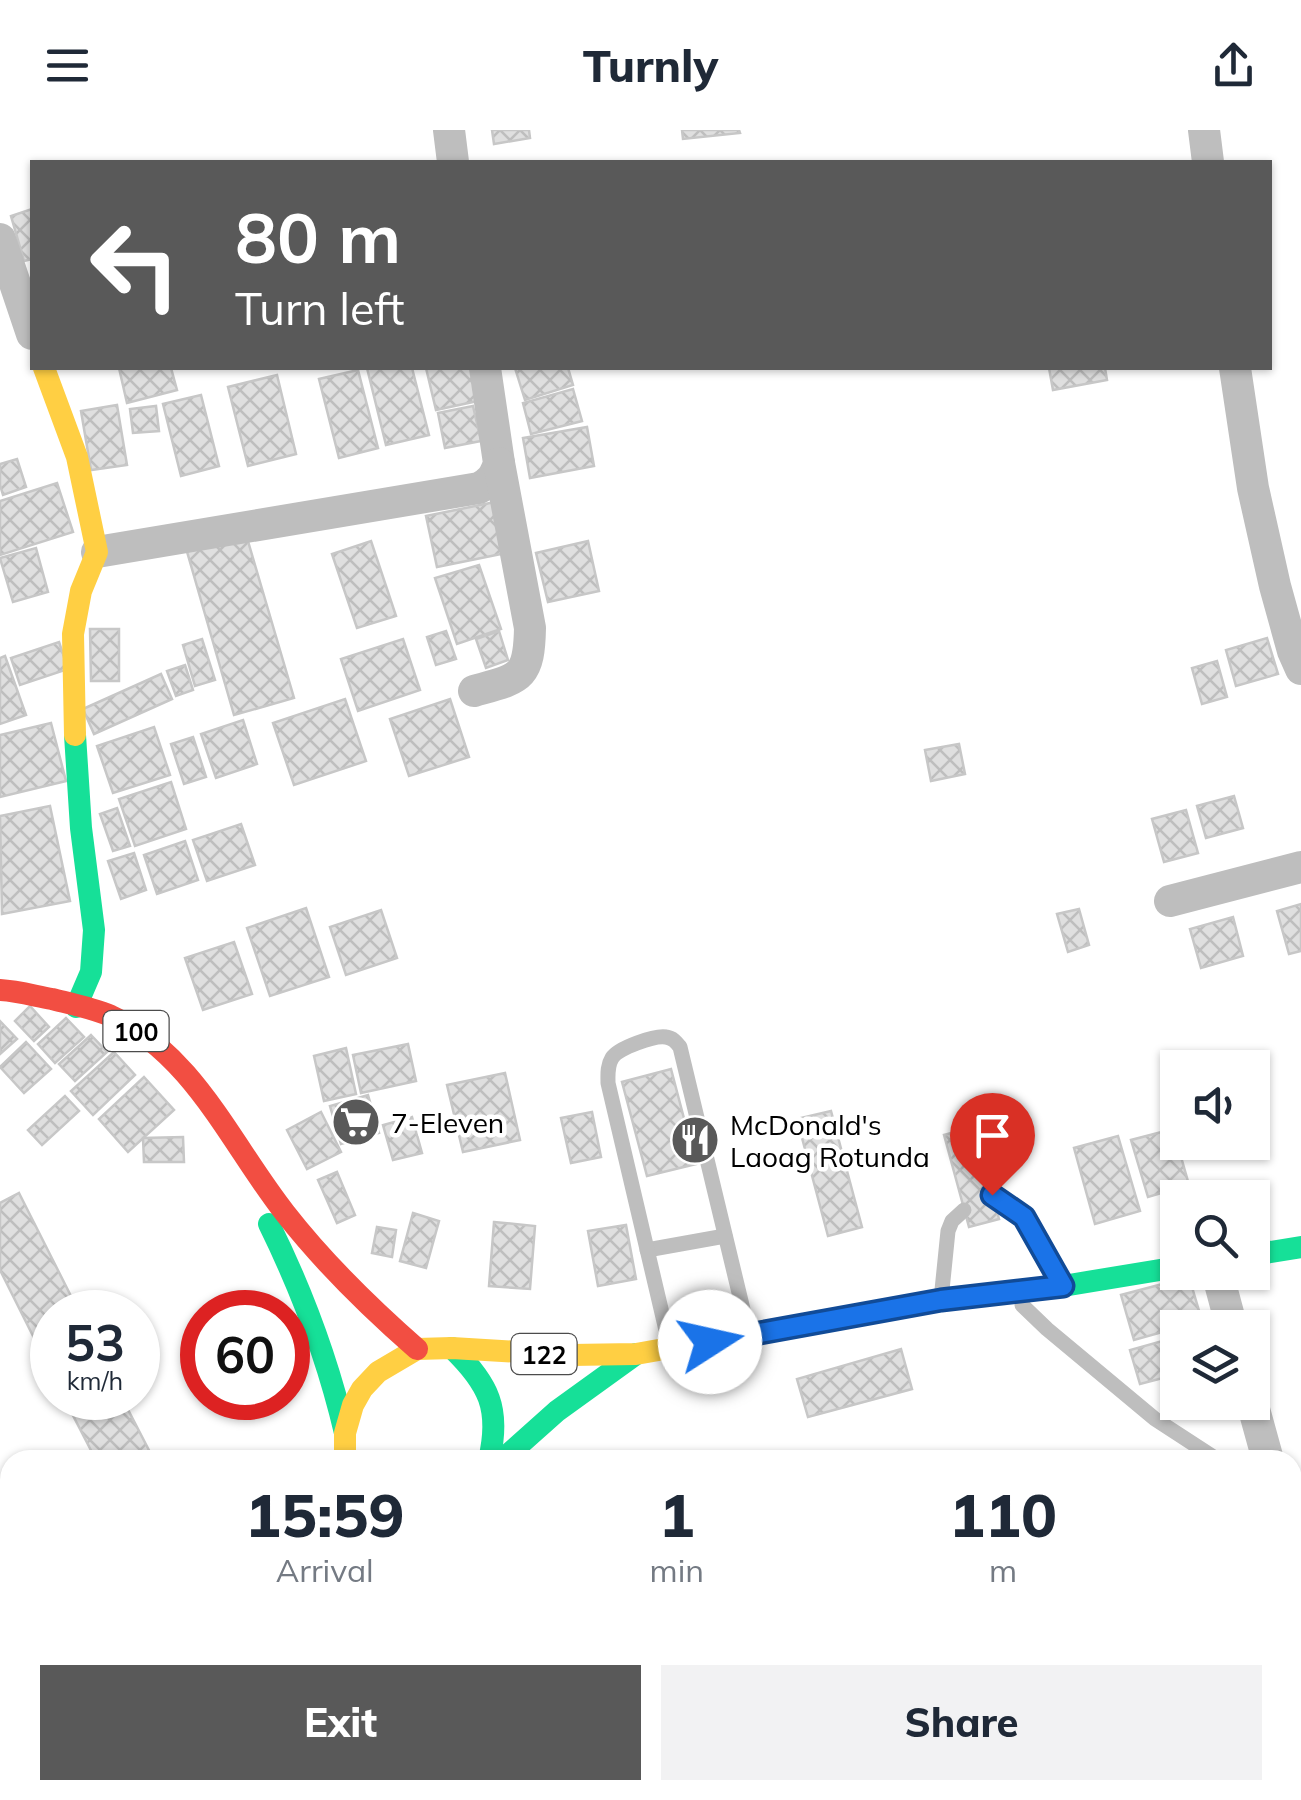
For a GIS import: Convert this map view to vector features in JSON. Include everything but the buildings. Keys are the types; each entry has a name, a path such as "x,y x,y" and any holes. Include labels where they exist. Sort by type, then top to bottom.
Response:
{"main road":[{"path":"45,370 77,456 97,552 81,591 73,634 81,828 94,930 92,972 76,1006"},
{"name":"100","path":"0,990 100,1012 173,1058 269,1193 328,1265 416,1349 378,1372 362,1389 353,1405 344,1450"},
{"name":"100","path":"231,1137 252,1194 306,1308 334,1384 344,1450"},
{"path":"1270,1252 1301,1247"},
{"name":"122","path":"452,1348 571,1356 636,1354 941,1300 1160,1270"},
{"path":"416,1349 452,1348 471,1366 493,1402 496,1426 491,1450"},
{"name":"122","path":"513,1450 557,1410 636,1354"}],"street":[{"path":"448,130 452,160"},
{"path":"1204,130 1208,160"},
{"path":"0,239 30,328"},
{"path":"474,691 512,680 523,671 529,655 530,628 485,370"},
{"path":"1235,370 1253,488 1275,586 1301,670"},
{"path":"97,552 479,488 496,475 500,463"},
{"path":"1170,901 1301,866"},
{"path":"1257,1420 1265,1450"}],"lane":[{"path":"670,1348 607,1070 620,1049 664,1036 680,1047 749,1334"},
{"path":"992,1195 1024,1217 1063,1286"},
{"path":"941,1300 948,1231 964,1210"},
{"path":"647,1250 725,1236"},
{"path":"1009,1292 1155,1419 1203,1450"}],"traffic: fast":[{"path":"75,735 81,828 94,930 91,972 76,1007"},
{"path":"269,1224 313,1326 345,1433"},
{"path":"1270,1252 1301,1247"},
{"path":"822,1321 941,1300 1160,1270"},
{"path":"452,1348 475,1374 489,1398 493,1426 491,1450"},
{"path":"513,1450 557,1411 636,1354"}],"traffic: slow":[{"path":"45,370 77,457 97,552 81,591 73,634 75,735"},
{"path":"345,1450 345,1433 362,1389 378,1372 417,1349 636,1354 822,1321"}],"traffic: jam":[{"path":"0,990 104,1013 140,1032 165,1053 209,1103 300,1231 348,1284 417,1349"}],"place":[{"name":"7-Eleven","path":"356,1122"},
{"name":"McDonald's Laoag Rotunda","path":"695,1140"}],"route":[{"path":"710,1342 941,1300 1063,1286 1024,1217 992,1195"}]}
